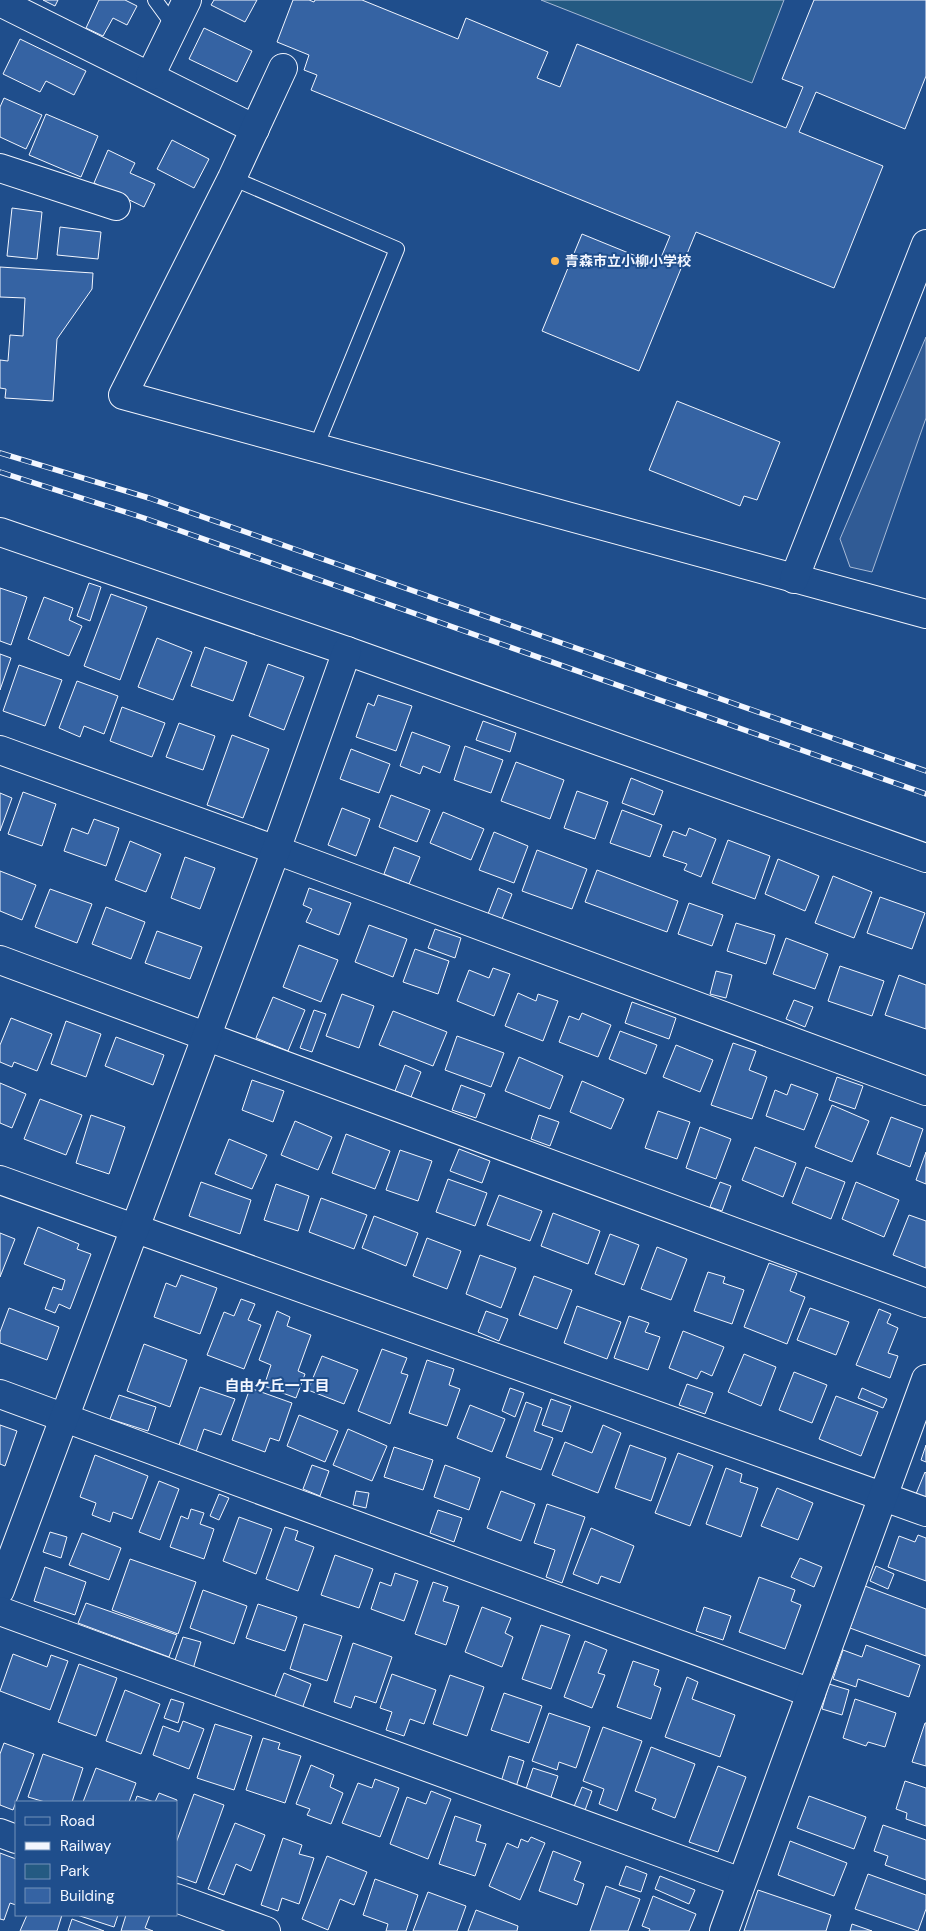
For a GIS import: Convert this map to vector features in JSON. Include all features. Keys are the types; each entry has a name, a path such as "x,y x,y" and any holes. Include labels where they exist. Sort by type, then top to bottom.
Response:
{"street":[{"path":"150,76 187,0"},
{"path":"0,2 255,129"},
{"path":"283,68 232,178 123,395 926,614"},
{"path":"0,168 116,206"},
{"path":"794,579 926,244"},
{"path":"0,532 348,651 926,858"},
{"path":"0,1590 136,1228 348,651"},
{"path":"0,750 276,850 926,1091"},
{"path":"0,960 926,1302"},
{"path":"0,1180 926,1512"},
{"path":"724,1931 926,1379"},
{"path":"0,1394 811,1693"},
{"path":"0,1611 741,1882"},
{"path":"0,1832 15,1838"},
{"path":"178,1899 266,1931"}],"lane":[{"path":"155,0 174,26"},
{"path":"232,178 397,249 316,447"}],"green space":[{"path":"541,0 784,0 752,83"}],"shaded area":[{"path":"926,337 926,418 872,572 850,567 840,539"}],"building":[{"path":"43,0 58,0 55,6"},
{"path":"99,0 125,0 137,6 127,25 113,18 103,36 86,28"},
{"path":"214,0 257,0 245,22 211,5"},
{"path":"293,0 309,0 314,2 315,0 362,0 458,39 466,18 548,52 537,78 560,87 577,44 786,128 803,87 782,79 814,0 926,0 926,76 905,129 816,92 799,132 883,166 834,288 696,232 639,371 542,331 582,234 658,265 670,236 311,90 317,75 304,70 309,55 277,42"},
{"path":"204,28 252,51 237,82 189,59"},
{"path":"20,39 86,71 74,95 46,81 40,92 3,74"},
{"path":"4,98 42,115 26,149 0,137 0,107"},
{"path":"46,114 98,136 81,177 29,155"},
{"path":"172,140 209,159 194,188 157,169"},
{"path":"108,150 135,163 130,173 155,184 144,207 94,183"},
{"path":"12,208 42,212 37,259 7,256"},
{"path":"60,227 101,232 98,259 57,255"},
{"path":"0,267 93,273 92,289 57,339 53,401 5,398 6,389 0,388 0,360 8,361 10,335 23,336 25,298 0,297"},
{"path":"677,401 780,442 757,500 744,496 740,506 649,470"},
{"path":"89,583 101,587 90,621 77,616"},
{"path":"0,588 27,597 11,645 0,641"},
{"path":"111,594 147,607 120,680 84,666"},
{"path":"44,597 73,608 69,620 82,626 69,656 28,639"},
{"path":"157,638 192,652 173,700 138,687"},
{"path":"205,647 247,662 233,701 191,686"},
{"path":"0,654 11,658 0,690"},
{"path":"268,664 304,677 284,730 249,716"},
{"path":"19,665 62,680 45,726 3,711"},
{"path":"77,681 118,696 104,734 84,726 80,737 59,728"},
{"path":"378,695 412,706 396,751 356,737 368,703 374,706"},
{"path":"122,707 165,723 152,757 110,741"},
{"path":"483,721 516,733 510,752 476,740"},
{"path":"179,723 215,736 203,770 166,757"},
{"path":"412,732 450,746 440,773 423,766 420,774 400,766"},
{"path":"232,735 269,749 243,818 207,805"},
{"path":"465,746 503,760 491,793 454,780"},
{"path":"351,749 390,764 379,793 340,779"},
{"path":"516,762 564,780 550,819 501,801"},
{"path":"631,778 663,791 654,815 622,803"},
{"path":"577,791 608,802 595,839 564,828"},
{"path":"23,792 56,804 42,846 8,834"},
{"path":"0,793 12,798 0,831"},
{"path":"391,795 430,810 417,842 379,827"},
{"path":"342,808 370,819 356,856 328,845"},
{"path":"622,810 662,825 650,857 610,843"},
{"path":"443,812 484,829 471,860 430,843"},
{"path":"94,819 119,828 106,866 64,851 72,828 88,834"},
{"path":"689,828 716,839 701,877 684,870 687,864 663,856 673,831 686,836"},
{"path":"494,832 528,846 514,883 479,870"},
{"path":"728,840 770,856 755,899 712,883"},
{"path":"130,841 161,854 146,892 115,880"},
{"path":"394,847 420,857 409,884 384,874"},
{"path":"537,850 587,869 572,909 522,891"},
{"path":"185,857 215,868 200,909 171,898"},
{"path":"778,859 819,876 805,911 765,894"},
{"path":"597,870 678,901 667,932 585,902"},
{"path":"0,871 36,885 22,920 0,911"},
{"path":"833,876 872,892 854,938 815,923"},
{"path":"309,888 351,903 339,935 306,922 312,909 303,905"},
{"path":"498,888 512,894 502,919 488,914"},
{"path":"50,889 92,904 77,943 35,927"},
{"path":"880,897 925,913 912,949 867,933"},
{"path":"689,903 723,915 712,946 678,934"},
{"path":"106,907 145,922 131,959 92,944"},
{"path":"736,923 775,935 766,964 727,951"},
{"path":"369,925 407,939 393,977 355,962"},
{"path":"435,929 461,938 455,958 428,948"},
{"path":"157,931 202,947 190,979 145,963"},
{"path":"786,938 828,954 815,989 773,974"},
{"path":"299,945 338,960 321,1002 283,987"},
{"path":"415,949 449,961 438,994 403,982"},
{"path":"840,966 884,981 872,1016 828,1001"},
{"path":"493,968 510,974 494,1016 457,1001 469,970 489,978"},
{"path":"716,971 732,975 726,998 710,994"},
{"path":"899,975 926,985 926,1029 885,1015"},
{"path":"518,993 536,1001 538,994 558,1001 543,1041 505,1026"},
{"path":"342,994 374,1006 359,1048 326,1036"},
{"path":"273,997 305,1010 288,1051 256,1038"},
{"path":"794,1000 813,1007 805,1027 786,1019"},
{"path":"632,1002 676,1018 669,1039 625,1023"},
{"path":"314,1010 326,1014 312,1052 300,1048"},
{"path":"393,1011 447,1032 433,1066 379,1045"},
{"path":"582,1013 611,1025 598,1057 559,1042 569,1016 579,1020"},
{"path":"11,1018 52,1034 37,1071 14,1062 12,1067 0,1062 0,1045"},
{"path":"66,1021 101,1034 86,1077 51,1064"},
{"path":"620,1031 657,1045 646,1074 609,1059"},
{"path":"457,1036 504,1053 491,1087 445,1070"},
{"path":"116,1037 164,1055 153,1085 105,1066"},
{"path":"733,1043 756,1051 749,1070 767,1077 752,1119 711,1105"},
{"path":"676,1045 713,1060 700,1092 663,1077"},
{"path":"519,1057 563,1076 550,1109 505,1091"},
{"path":"405,1065 421,1072 411,1097 395,1091"},
{"path":"837,1077 863,1086 855,1109 829,1100"},
{"path":"252,1080 284,1091 273,1122 242,1110"},
{"path":"582,1081 624,1099 611,1129 570,1112"},
{"path":"0,1083 26,1094 12,1128 0,1123"},
{"path":"791,1084 818,1094 804,1130 766,1116 775,1090 787,1095"},
{"path":"461,1085 485,1094 476,1118 452,1110"},
{"path":"40,1099 82,1115 66,1155 24,1139"},
{"path":"832,1105 869,1121 852,1162 815,1147"},
{"path":"658,1111 690,1122 677,1159 645,1148"},
{"path":"91,1115 125,1127 109,1174 76,1163"},
{"path":"539,1115 559,1122 550,1146 531,1139"},
{"path":"891,1117 923,1129 910,1167 877,1154"},
{"path":"295,1121 332,1137 318,1170 281,1155"},
{"path":"700,1127 731,1139 716,1179 686,1168"},
{"path":"346,1134 390,1151 375,1189 332,1173"},
{"path":"229,1139 267,1155 252,1189 215,1174"},
{"path":"755,1147 796,1163 783,1197 742,1180"},
{"path":"459,1149 490,1161 482,1183 450,1171"},
{"path":"400,1150 432,1161 418,1201 386,1190"},
{"path":"926,1152 926,1184 916,1180"},
{"path":"806,1167 845,1182 831,1219 792,1203"},
{"path":"448,1179 487,1193 475,1226 436,1212"},
{"path":"201,1182 251,1200 240,1234 189,1216"},
{"path":"720,1182 731,1186 722,1211 710,1207"},
{"path":"856,1182 899,1200 884,1237 842,1219"},
{"path":"276,1184 309,1196 298,1231 264,1220"},
{"path":"499,1195 542,1211 530,1241 487,1225"},
{"path":"321,1198 367,1215 354,1249 309,1232"},
{"path":"553,1213 600,1231 588,1264 541,1246"},
{"path":"909,1215 926,1221 926,1268 893,1255"},
{"path":"374,1216 418,1233 406,1266 362,1248"},
{"path":"38,1227 79,1244 77,1249 91,1254 70,1309 59,1304 55,1313 45,1309 53,1287 62,1290 65,1280 24,1264"},
{"path":"0,1233 15,1239 0,1277"},
{"path":"610,1234 639,1245 624,1285 595,1274"},
{"path":"427,1238 461,1251 447,1289 413,1276"},
{"path":"657,1247 687,1259 671,1300 641,1289"},
{"path":"480,1255 516,1268 501,1308 466,1294"},
{"path":"769,1263 797,1273 790,1291 805,1297 787,1344 744,1327"},
{"path":"708,1272 725,1277 723,1283 744,1290 732,1324 694,1311"},
{"path":"181,1275 217,1288 200,1334 154,1317 166,1283 176,1287"},
{"path":"534,1276 572,1290 557,1329 519,1315"},
{"path":"241,1299 255,1304 248,1320 261,1325 244,1369 207,1355 224,1312 234,1316"},
{"path":"577,1306 621,1322 607,1359 564,1343"},
{"path":"9,1308 59,1327 47,1360 0,1343 0,1332"},
{"path":"810,1308 849,1322 836,1355 797,1340"},
{"path":"879,1309 891,1314 887,1323 898,1328 888,1353 898,1356 890,1378 856,1365"},
{"path":"277,1311 290,1317 287,1326 311,1335 298,1371 305,1374 296,1398 264,1386 271,1365 259,1360"},
{"path":"486,1311 508,1319 499,1341 478,1332"},
{"path":"629,1316 649,1323 645,1332 660,1337 648,1370 614,1358"},
{"path":"683,1331 724,1347 712,1376 701,1371 697,1379 669,1368"},
{"path":"144,1344 187,1360 170,1407 127,1391"},
{"path":"382,1349 407,1358 401,1373 408,1375 390,1424 358,1411"},
{"path":"744,1354 776,1367 761,1406 728,1392"},
{"path":"322,1356 358,1370 344,1404 308,1390"},
{"path":"427,1360 454,1369 449,1385 460,1389 447,1426 409,1413"},
{"path":"794,1372 827,1385 812,1423 779,1410"},
{"path":"687,1384 713,1393 705,1414 679,1405"},
{"path":"200,1387 235,1399 221,1435 204,1429 196,1452 179,1445"},
{"path":"250,1388 292,1403 279,1441 270,1438 265,1452 232,1440"},
{"path":"510,1388 524,1393 515,1417 502,1411"},
{"path":"862,1388 887,1399 883,1408 858,1398"},
{"path":"119,1395 156,1407 148,1431 110,1419"},
{"path":"836,1396 878,1412 861,1456 819,1439"},
{"path":"551,1399 571,1406 562,1432 542,1425"},
{"path":"526,1402 542,1408 534,1431 553,1438 541,1470 506,1457"},
{"path":"470,1405 505,1419 492,1452 457,1438"},
{"path":"299,1415 338,1431 325,1462 287,1446"},
{"path":"0,1425 17,1431 5,1466 0,1464"},
{"path":"603,1425 621,1433 598,1493 552,1475 565,1442 592,1453"},
{"path":"348,1429 387,1446 372,1481 333,1465"},
{"path":"630,1445 666,1458 651,1501 615,1488"},
{"path":"926,1445 926,1462 921,1460"},
{"path":"394,1447 433,1460 423,1490 384,1477"},
{"path":"678,1453 713,1466 690,1526 655,1513"},
{"path":"95,1455 148,1476 132,1519 113,1512 110,1522 92,1515 96,1503 80,1497"},
{"path":"312,1465 329,1471 320,1496 303,1489"},
{"path":"445,1465 480,1478 469,1510 434,1497"},
{"path":"726,1468 742,1474 740,1482 758,1488 741,1537 706,1524"},
{"path":"926,1473 926,1498 916,1494"},
{"path":"159,1481 179,1489 160,1540 139,1532"},
{"path":"777,1488 813,1503 798,1540 761,1526"},
{"path":"356,1491 369,1493 366,1508 353,1505"},
{"path":"501,1491 535,1504 521,1541 487,1528"},
{"path":"219,1494 229,1498 219,1520 210,1516"},
{"path":"547,1504 585,1517 562,1583 546,1577 555,1550 534,1543"},
{"path":"191,1509 204,1513 200,1524 214,1529 204,1559 170,1547 181,1516 188,1519"},
{"path":"438,1510 462,1518 454,1542 430,1533"},
{"path":"239,1517 272,1529 256,1574 223,1561"},
{"path":"285,1527 298,1531 295,1540 314,1547 298,1591 266,1579"},
{"path":"591,1528 634,1546 620,1583 601,1576 598,1584 573,1574"},
{"path":"50,1532 67,1537 61,1558 43,1552"},
{"path":"82,1533 121,1548 109,1580 69,1565"},
{"path":"918,1535 926,1538 926,1581 888,1567 899,1536 915,1542"},
{"path":"335,1555 373,1569 359,1608 321,1595"},
{"path":"800,1558 822,1567 814,1587 791,1577"},
{"path":"130,1559 196,1582 178,1634 112,1610"},
{"path":"876,1566 894,1574 888,1589 870,1581"},
{"path":"45,1567 86,1582 75,1615 34,1601"},
{"path":"395,1573 418,1581 404,1621 371,1609 380,1582 391,1586"},
{"path":"759,1577 795,1590 791,1601 801,1605 785,1649 739,1632"},
{"path":"433,1582 448,1587 443,1601 459,1606 446,1645 415,1634"},
{"path":"865,1586 926,1609 926,1656 850,1628"},
{"path":"203,1590 247,1606 234,1644 190,1628"},
{"path":"86,1603 177,1635 169,1657 78,1623"},
{"path":"258,1604 297,1617 285,1651 246,1638"},
{"path":"482,1607 511,1618 505,1633 513,1637 502,1667 465,1652"},
{"path":"704,1607 731,1616 723,1640 696,1631"},
{"path":"304,1624 342,1636 327,1681 290,1669"},
{"path":"541,1625 570,1635 551,1689 522,1679"},
{"path":"183,1637 201,1642 193,1669 174,1663"},
{"path":"585,1641 607,1650 598,1673 605,1675 592,1708 564,1697"},
{"path":"353,1643 392,1657 376,1703 355,1696 351,1708 334,1702"},
{"path":"866,1645 920,1665 909,1697 858,1679 856,1687 833,1679 843,1650 862,1657"},
{"path":"13,1654 47,1667 51,1655 68,1661 50,1710 0,1691"},
{"path":"633,1661 659,1670 654,1685 661,1688 651,1719 617,1707"},
{"path":"79,1664 117,1678 96,1736 58,1722"},
{"path":"284,1673 311,1684 302,1709 274,1699"},
{"path":"392,1674 436,1690 424,1724 410,1719 404,1736 386,1730 392,1712 380,1708"},
{"path":"450,1675 484,1687 467,1736 433,1724"},
{"path":"687,1677 698,1682 692,1699 735,1715 720,1757 665,1737"},
{"path":"829,1684 849,1690 842,1715 822,1709"},
{"path":"125,1690 160,1704 141,1754 106,1741"},
{"path":"504,1693 542,1706 529,1743 491,1730"},
{"path":"171,1699 184,1703 178,1723 164,1718"},
{"path":"855,1699 896,1713 885,1747 868,1742 866,1746 843,1738"},
{"path":"549,1713 590,1727 576,1768 559,1762 557,1770 532,1761"},
{"path":"183,1721 204,1729 189,1769 153,1755 163,1726 179,1732"},
{"path":"926,1723 926,1766 912,1762"},
{"path":"215,1724 252,1736 234,1790 197,1778"},
{"path":"603,1727 642,1741 617,1811 599,1804 604,1789 583,1781"},
{"path":"263,1738 280,1743 278,1749 301,1756 285,1803 246,1790"},
{"path":"4,1743 34,1754 13,1810 0,1805 0,1754"},
{"path":"651,1747 695,1764 675,1818 652,1809 656,1799 635,1791"},
{"path":"43,1754 83,1768 72,1801 42,1801 28,1797"},
{"path":"509,1756 524,1761 516,1787 501,1782"},
{"path":"311,1765 334,1775 330,1787 343,1793 331,1824 307,1815 310,1809 296,1804"},
{"path":"718,1766 746,1777 718,1852 689,1842"},
{"path":"96,1768 136,1783 129,1801 83,1801"},
{"path":"533,1768 558,1776 550,1800 525,1792"},
{"path":"375,1779 399,1788 380,1837 342,1823 358,1783 372,1788"},
{"path":"905,1781 926,1788 926,1826 906,1819 907,1813 896,1809"},
{"path":"582,1787 592,1791 584,1813 573,1809"},
{"path":"431,1791 451,1799 428,1859 390,1844 407,1797 426,1804"},
{"path":"159,1793 177,1800 177,1801 155,1801"},
{"path":"194,1794 224,1805 196,1883 178,1877 178,1838"},
{"path":"137,1796 151,1801 135,1801"},
{"path":"809,1796 866,1817 854,1849 797,1828"},
{"path":"455,1816 481,1825 476,1841 486,1844 475,1876 439,1864"},
{"path":"235,1823 265,1835 251,1871 236,1864 224,1895 208,1889"},
{"path":"883,1825 926,1840 926,1880 885,1865 888,1856 874,1851"},
{"path":"531,1837 545,1843 520,1900 489,1886 507,1843 518,1848 521,1839 528,1842"},
{"path":"283,1838 302,1845 299,1854 314,1858 299,1904 282,1898 278,1911 261,1905"},
{"path":"790,1841 847,1863 834,1896 778,1875"},
{"path":"553,1851 581,1862 574,1880 584,1884 577,1905 539,1891"},
{"path":"0,1853 15,1859 15,1905 10,1903 4,1920 0,1919"},
{"path":"327,1856 367,1872 354,1905 340,1899 328,1930 302,1919"},
{"path":"626,1866 647,1874 641,1892 619,1885"},
{"path":"868,1874 926,1895 926,1909 918,1931 855,1909"},
{"path":"660,1876 695,1890 689,1904 655,1889"},
{"path":"375,1879 418,1895 406,1931 386,1931 388,1924 363,1915"},
{"path":"606,1886 640,1899 628,1931 590,1931"},
{"path":"758,1890 831,1915 826,1931 744,1931"},
{"path":"428,1892 466,1906 457,1931 413,1931"},
{"path":"653,1896 696,1914 689,1931 649,1931 650,1929 642,1926"},
{"path":"476,1910 518,1926 517,1931 468,1931"},
{"path":"27,1916 62,1916 57,1931 20,1931"},
{"path":"80,1916 118,1916 114,1927"},
{"path":"126,1916 150,1916 145,1928 153,1931 121,1931"},
{"path":"72,1919 104,1931 68,1931"},
{"path":"852,1924 872,1931 850,1931"}],"railway":[{"path":"0,453 149,498 926,771"},
{"path":"0,472 144,518 926,794"}],"place":[{"name":"青森市立小柳小学校","path":"555,261"}],"district":[{"name":"自由ケ丘一丁目","path":"277,1386"}]}
